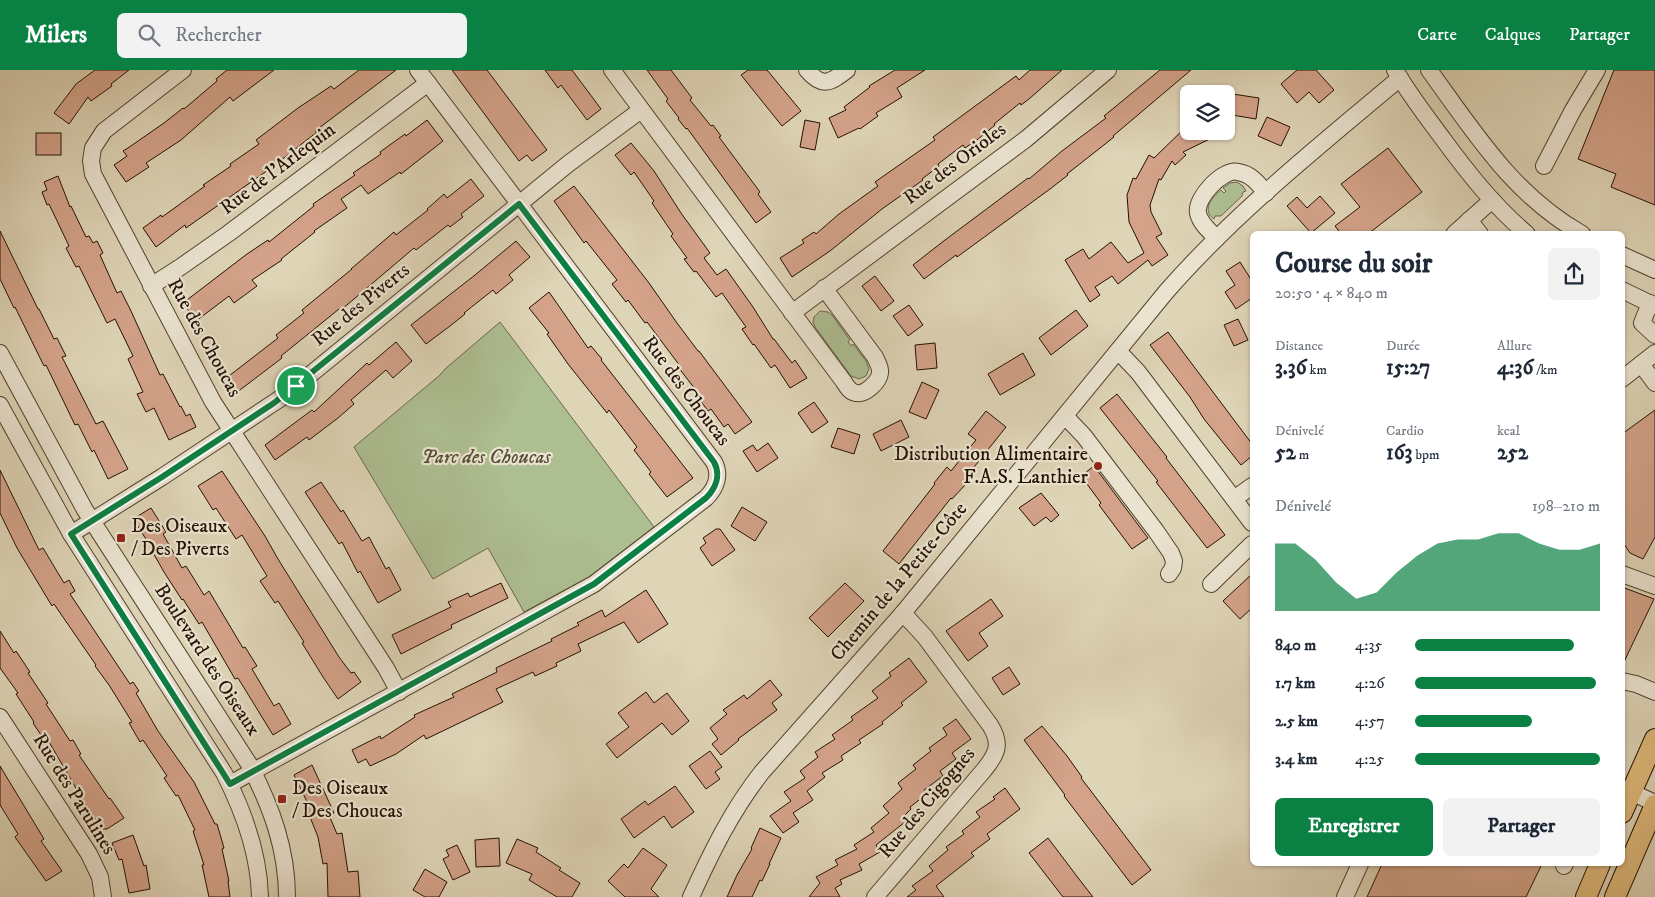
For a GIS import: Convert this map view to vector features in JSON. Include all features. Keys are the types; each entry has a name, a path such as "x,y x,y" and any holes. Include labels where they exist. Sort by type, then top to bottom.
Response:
{"main road":[{"path":"1627,790 1655,739"},
{"path":"1615,897 1655,804"},
{"path":"1586,897 1599,866"}],"street":[{"name":"Rue des Choucas","path":"183,70 108,127 100,136 92,155 91,168 95,180 203,384 399,692"},
{"path":"612,70 848,388 858,394 866,391 879,376 880,367 824,288"},
{"path":"806,70 814,78 825,82 832,80 847,70"},
{"name":"Rue des Orioles","path":"792,313 1026,139 1108,70"},
{"path":"1429,70 1512,179 1535,201 1572,231"},
{"path":"1544,166 1573,110 1597,70"},
{"path":"1397,74 1460,161 1504,214 1523,231"},
{"name":"Chemin de la Petite-Côte","path":"691,897 727,825 753,784 778,753 903,613 1174,282 1217,238 1397,74"},
{"name":"Rue des Choucas","path":"230,784 594,584 706,498 716,486 718,470 714,462 423,76"},
{"name":"Rue de l'Arlequin","path":"151,286 222,238 423,76"},
{"name":"Rue des Piverts","path":"71,534 284,396 580,155 641,110"},
{"path":"1217,238 1201,221 1198,212 1200,200 1211,186 1230,171 1238,171 1250,176 1266,193"},
{"path":"1457,231 1492,200"},
{"path":"1469,220 1478,231"},
{"path":"1625,256 1653,265"},
{"path":"1625,291 1653,304 1642,323 1655,335"},
{"path":"1118,351 1138,372 1250,520"},
{"name":"Boulevard des Oiseaux","path":"0,353 71,486 92,521 244,754 271,811 279,835 286,873 287,897"},
{"path":"1625,377 1655,353"},
{"path":"1641,364 1655,383"},
{"path":"0,405 71,534 230,784 254,850 260,897"},
{"path":"1065,416 1084,436 1123,485 1171,553 1170,568"},
{"path":"1234,499 1250,487"},
{"path":"1211,584 1250,546"},
{"path":"1625,575 1655,586"},
{"name":"Rue des Cigognes","path":"875,897 984,770 993,759 998,747 996,734 985,718 925,637 903,613"},
{"path":"1625,682 1655,692"},
{"name":"Rue des Parulines","path":"0,717 89,854 100,877 103,897"},
{"path":"1627,790 1655,804"},
{"path":"1346,897 1359,866"}],"green space":[{"path":"1237,182 1246,191 1221,216 1215,216 1214,219 1208,212 1211,200 1221,190 1224,193 1226,191 1223,188 1230,183"},
{"path":"820,311 828,312 832,315 850,340 848,342 851,346 853,344 866,361 869,369 866,376 859,379 851,376 815,327 814,317"},
{"name":"Parc des Choucas","path":"500,322 654,527 589,577 524,612 488,548 433,579 354,447"}],"building":[{"path":"95,70 129,70 111,84 112,86 91,101 88,97 69,124 54,113 76,84"},
{"path":"227,70 274,70 233,101 230,97 181,140 146,163 149,167 126,182 114,165 127,156 123,151 184,109"},
{"path":"359,70 396,70 315,131 317,132 271,168 186,228 185,225 156,247 143,228 161,215 162,217 231,166 230,164 259,144 256,140 298,108 331,86 334,89"},
{"path":"452,70 487,70 547,150 532,161 527,155 519,161"},
{"path":"545,70 572,70 601,109 587,120 561,85 558,88"},
{"path":"647,70 671,70 692,98 690,100 721,136 719,137 760,192 758,194 771,212 756,223 687,128 678,119 666,101 668,99"},
{"path":"748,70 767,70 801,111 782,126 741,75"},
{"path":"895,70 925,70 897,88 902,97 876,113 878,116 860,129 838,138 829,118 846,110 844,107 869,86"},
{"path":"1030,70 1062,70 1029,99 1021,105 1020,103 994,124 977,140 965,148 963,145 938,164 939,166 923,180 882,209 830,251 792,277 780,258 804,243 802,240 814,232 816,234 839,214 878,186 875,182 935,140 933,137 1016,76 1019,80"},
{"path":"1160,70 1191,70 1068,175 924,279 913,265 1029,179 1106,118 1104,116"},
{"path":"1297,70 1316,70 1334,90 1319,103 1309,92 1297,103 1281,84"},
{"path":"1614,70 1655,70 1655,205 1611,187 1616,174 1578,159"},
{"path":"1235,94 1259,98 1256,119 1235,116"},
{"path":"1267,117 1290,127 1281,146 1258,136"},
{"path":"427,120 443,141 401,174 400,172 368,194 361,185 341,199 347,208 314,231 282,260 252,280 257,286 234,303 229,296 196,321 183,303 247,254 268,240 269,242 314,206 313,204 355,175 353,173 381,154 380,152"},
{"path":"805,120 820,123 815,150 800,147"},
{"path":"36,133 61,133 61,155 36,155"},
{"path":"1180,133 1180,140 1208,140 1183,152 1186,155 1175,165 1172,161 1161,180 1159,179 1150,205 1151,212 1162,234 1156,237 1168,255 1152,266 1148,260 1118,284 1112,276 1095,287 1100,295 1090,302 1065,260 1083,249 1089,259 1111,242 1128,263 1144,253 1129,222 1127,195 1133,178 1136,179 1149,155 1154,158"},
{"path":"631,143 654,171 710,253 704,258 717,275 726,269 773,339 792,363 795,360 807,378 790,388 775,365 771,368 753,345 742,329 746,327 722,293 716,297 684,259 687,258 671,236 673,234 652,203 654,201 634,172 631,175 615,155"},
{"path":"1388,148 1422,192 1372,231 1339,231 1335,226 1360,207 1341,184"},
{"path":"58,176 70,207 86,237 89,236 93,243 97,241 103,253 100,255 117,293 121,291 160,375 163,374 180,407 186,416 190,414 196,427 169,440 154,408 146,412 137,394 143,392 128,359 133,356 115,319 107,323 79,266 76,267 66,248 69,246 42,192 47,190 44,182"},
{"path":"471,179 484,196 461,214 463,217 450,227 448,225 416,250 414,248 341,310 339,309 281,356 282,358 236,393 225,379 278,338 276,335 304,313 302,310 394,232 396,235 428,210 444,194 447,198"},
{"path":"574,186 752,422 735,434 728,424 724,427 711,409 708,411 693,391 695,389 678,367 680,366 647,322 645,323 628,300 626,302 612,284 617,280 586,241 584,243 554,201"},
{"path":"1320,196 1335,213 1313,231 1309,231 1287,206 1297,197 1307,208"},
{"path":"0,231 38,309 54,339 57,338 66,356 62,357 96,424 103,421 128,469 108,479 94,450 92,452 78,424 75,425 46,365 44,366 0,279"},
{"path":"516,241 530,257 509,275 513,280 496,294 493,290 426,344 411,325"},
{"path":"1240,262 1250,278 1250,299 1236,309 1225,292 1235,285 1226,271"},
{"path":"875,276 894,301 881,311 862,286"},
{"path":"549,292 588,348 591,346 602,359 693,478 667,497 649,474 651,472 634,450 637,447 609,410 607,413 568,364 547,334 549,333 529,308"},
{"path":"909,305 923,325 908,336 893,316"},
{"path":"1076,310 1088,326 1051,355 1039,338"},
{"path":"1238,319 1248,340 1234,346 1224,325"},
{"path":"1168,332 1250,441 1250,458 1241,465 1204,419 1190,397 1150,345"},
{"path":"396,342 412,361 393,378 386,370 351,400 354,404 338,418 309,440 307,437 275,460 265,445 312,410 314,412 367,363 369,365"},
{"path":"935,343 937,368 917,370 915,345"},
{"path":"1023,353 1035,375 1000,395 988,374"},
{"path":"922,382 939,390 926,419 909,412"},
{"path":"1117,394 1225,535 1207,548 1156,482 1158,481 1100,408"},
{"path":"814,402 828,422 812,433 798,413"},
{"path":"1655,410 1655,537 1643,559 1630,553 1625,546 1625,432"},
{"path":"986,411 1006,427 963,481 966,484 951,498 899,564 883,551 947,467 951,471 976,440 968,434"},
{"path":"901,420 909,437 881,451 873,434"},
{"path":"838,428 860,435 854,454 831,447"},
{"path":"768,443 778,458 757,472 743,451 753,445 757,451"},
{"path":"1094,466 1148,538 1132,549 1099,505 1101,503 1081,476"},
{"path":"0,470 39,550 43,548 64,583 69,580 75,591 70,594 130,684 133,682 139,691 136,693 158,731 194,782 215,824 217,824 224,848 222,849 229,881 230,897 209,897 202,865 204,865 193,831 195,830 178,795 176,796 164,778 167,776 143,740 140,742 129,723 132,722 109,685 54,604 52,606 17,548 0,513"},
{"path":"222,471 265,536 339,657 351,673 354,672 361,682 338,699 278,601 275,603 260,581 267,576 242,535 236,539 216,508 213,510 198,486"},
{"path":"321,482 341,512 343,510 362,541 369,537 386,569 389,567 401,590 378,603 360,571 358,573 342,542 339,544 305,492"},
{"path":"1041,493 1059,515 1051,522 1046,517 1034,526 1019,508"},
{"path":"742,507 767,522 755,541 731,526"},
{"path":"151,508 166,532 163,534 182,568 186,566 204,595 209,591 243,648 245,647 257,666 252,669 274,706 279,703 291,724 273,735 238,678 235,679 202,622 199,624 182,600 133,519"},
{"path":"716,529 720,529 735,550 712,566 700,548 706,543 703,538"},
{"path":"1250,576 1250,610 1240,619 1223,601"},
{"path":"501,583 508,598 451,625 452,628 401,654 392,635 451,607 448,602 468,593 470,597"},
{"path":"845,583 864,601 828,637 809,618"},
{"path":"1625,588 1654,599 1625,660"},
{"path":"646,590 668,624 638,643 624,622 578,644 581,651 556,663 557,666 535,676 533,672 496,689 503,702 426,739 424,735 396,754 370,766 366,759 358,763 352,750 380,736 381,739 415,717 414,715 454,697 452,694 497,672 496,668 552,641 551,639 579,625 577,623 602,610 605,617"},
{"path":"991,599 1003,616 979,633 988,646 968,661 946,631"},
{"path":"0,631 14,653 16,651 30,672 28,673 48,703 46,704 70,741 73,740 81,754 79,755 124,818 107,829 103,829 90,812 49,742 47,744 33,723 16,694 18,693 0,668"},
{"path":"909,658 927,682 901,703 903,705 882,722 883,724 859,740 861,743 841,756 843,760 822,773 825,777 807,791 813,800 793,813 799,822 783,833 770,816 791,801 784,792 805,778 800,771 818,757 815,752 835,739 832,735 853,720 851,717 878,698 872,691 891,676 889,673"},
{"path":"1009,667 1020,684 1003,695 992,678"},
{"path":"770,680 782,695 772,703 777,710 738,739 721,755 712,744 718,739 710,728 727,714 723,710 744,695 747,699"},
{"path":"646,692 654,703 667,693 689,721 672,735 662,723 617,758 606,744 629,727 618,713"},
{"path":"956,719 971,739 952,753 956,759 940,771 943,776 924,790 927,794 910,807 911,809 902,818 905,822 876,845 880,852 859,864 862,870 840,880 842,884 835,888 840,897 809,897 820,883 816,877 838,865 835,860 857,849 854,845 874,832 871,828 889,813 883,806 902,789 898,783 916,769 913,765 931,751 929,748 947,735 943,728"},
{"path":"1042,726 1067,756 1081,778 1151,870 1132,885 1024,740"},
{"path":"710,751 722,767 715,772 720,779 706,789 689,766"},
{"path":"312,765 334,813 329,815 337,834 342,833 348,872 358,871 360,897 328,897 327,863 323,864 318,837 306,807 309,806 294,775"},
{"path":"0,766 44,839 41,841 62,871 46,881 15,837 18,834 0,805"},
{"path":"675,786 694,812 672,828 664,816 634,838 621,819 645,801 648,805"},
{"path":"1005,788 1020,809 987,834 990,839 971,853 974,856 936,886 944,897 907,897 916,890 912,886 933,871 929,866 948,850 946,847 964,834 962,831 980,817 976,812 995,799 993,797"},
{"path":"760,828 781,838 762,881 760,880 752,897 727,897 752,849"},
{"path":"133,835 144,866 146,865 150,889 129,893 122,859 119,860 112,843"},
{"path":"499,838 500,866 476,867 475,840"},
{"path":"1048,838 1093,897 1063,897 1029,853"},
{"path":"517,839 538,848 536,852 580,883 572,897 557,897 529,880 532,874 506,863"},
{"path":"457,845 470,872 453,880 443,859 449,856 446,850"},
{"path":"643,848 667,865 651,889 659,897 625,897 608,881 624,864 628,868"},
{"path":"1381,866 1541,866 1526,897 1367,897"},
{"path":"425,869 447,882 439,897 425,897 413,890"}],"place":[{"name":"Distribution Alimentaire F.A.S. Lanthier","path":"1098,466"},
{"name":"Des Oiseaux / Des Piverts","path":"121,538"},
{"name":"Des Oiseaux / Des Choucas","path":"282,799"}],"route":[{"path":"519,204 714,462 718,470 716,486 706,498 594,584 230,784 71,534 264,410 296,386 519,204"}]}
